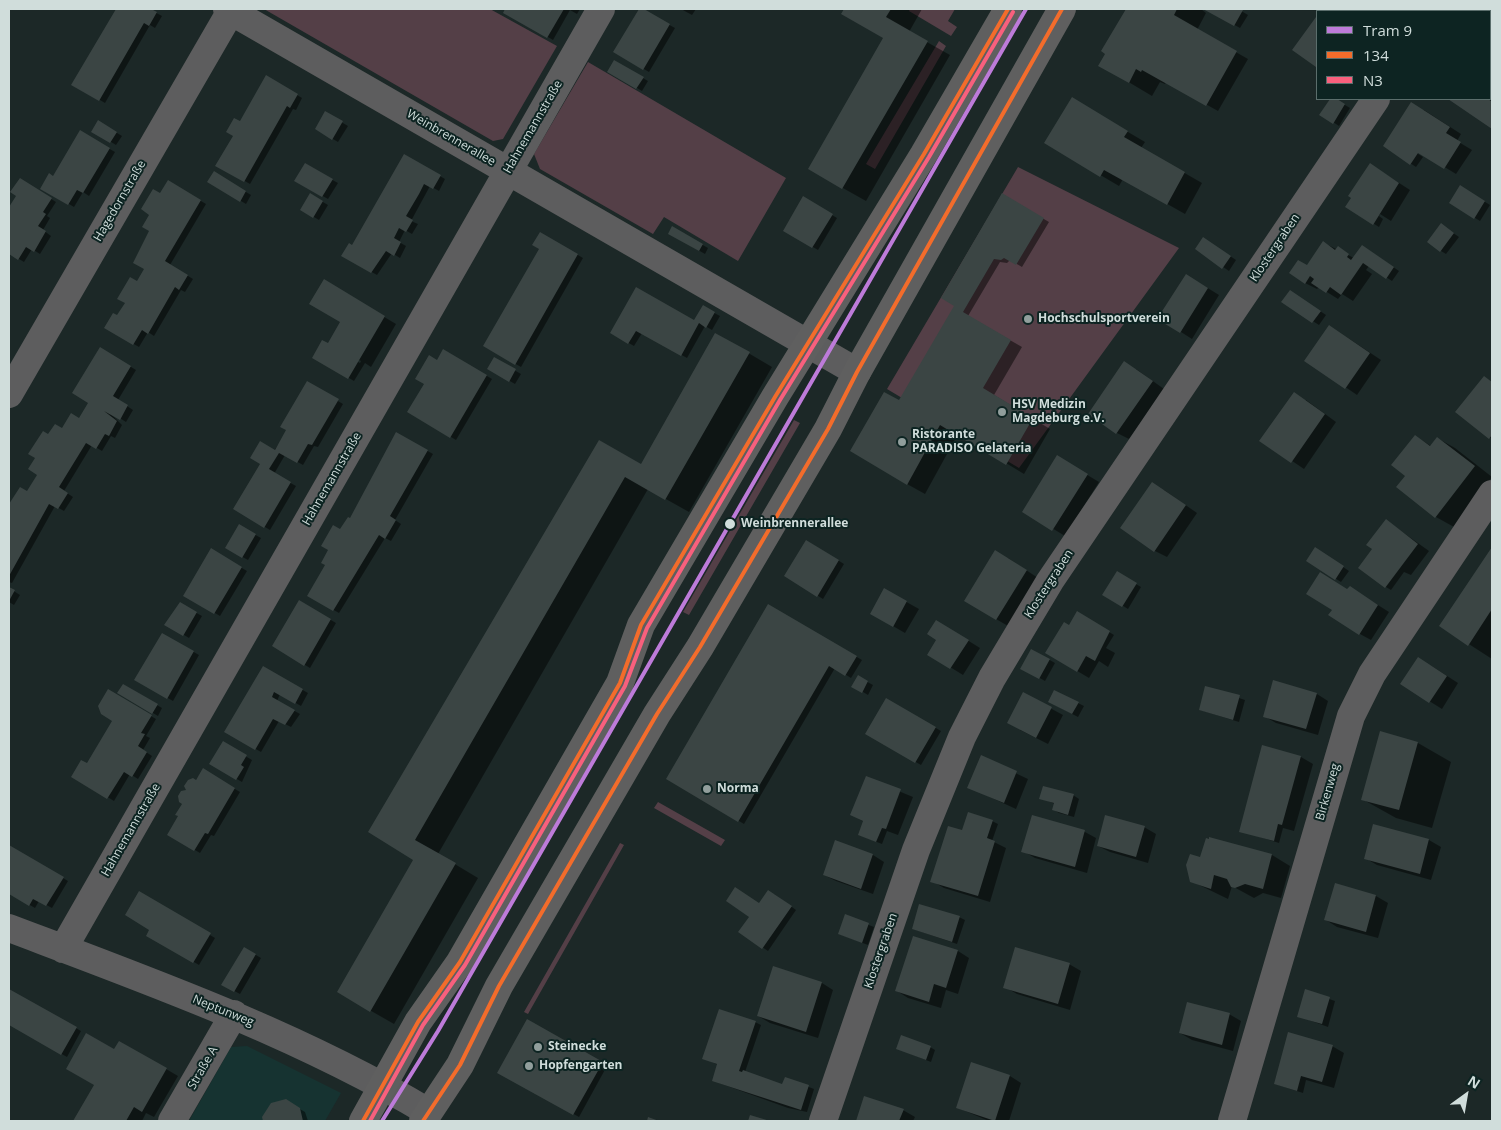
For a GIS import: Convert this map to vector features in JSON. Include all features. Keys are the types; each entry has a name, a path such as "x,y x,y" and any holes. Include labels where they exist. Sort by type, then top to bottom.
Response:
{"main road":[{"path":"363,1121 422,1015 460,962 615,692 625,672 641,625 807,344 924,154 1008,9"},
{"path":"426,1116 460,1065 478,1032 499,986 657,714 700,647 823,438 857,372 1062,9"}],"street":[{"name":"Hahnemannstraße","path":"63,949 601,9"},
{"name":"Weinbrennerallee","path":"230,10 857,372"},
{"name":"Hagedornstraße","path":"9,394 230,10"},
{"name":"Klostergraben","path":"823,1121 916,850 962,737 992,678 1050,581 1375,100"},
{"name":"Birkenweg","path":"1232,1121 1350,716 1372,674 1492,494"},
{"name":"Neptunweg","path":"9,928 234,1014 382,1085 426,1116"},
{"name":"Straße A","path":"172,1121 234,1014"}],"shaded area":[{"path":"264,9 490,9 557,46 503,139 493,141"},
{"path":"910,9 955,9 948,21 957,27 951,36 909,11"},
{"path":"939,41 946,46 875,169 866,164"},
{"path":"588,62 786,178 738,261 664,217 653,234 540,169 534,154"},
{"name":"Hochschulsportverein","path":"1018,167 1179,248 1019,468 887,389"},
{"path":"794,420 800,423 689,615 683,612"},
{"path":"658,802 725,840 721,846 654,808"},
{"path":"620,843 624,845 528,1014 524,1012"},
{"path":"247,1046 341,1093 325,1121 189,1121 231,1047"}],"building":[{"path":"116,9 151,9 157,12 149,26 144,23 99,101 71,85"},
{"path":"505,9 564,9 547,38 503,13"},
{"path":"639,9 644,9 670,24 643,70 613,52"},
{"path":"844,9 891,9 886,17 928,41 842,189 808,169 883,38 841,14"},
{"path":"1126,9 1177,9 1174,15 1237,51 1206,106 1142,70 1141,72 1136,69 1129,83 1098,66 1105,54 1101,51"},
{"path":"1203,9 1240,9 1243,10 1234,26"},
{"path":"1492,9 1492,37 1491,10 1474,10"},
{"path":"1316,17 1316,67 1292,50"},
{"path":"614,60 644,77 636,89 607,72"},
{"path":"266,75 298,94 290,108 287,106 244,182 215,166 233,136 226,132 234,118 240,121"},
{"path":"1072,97 1128,131 1124,137 1185,172 1167,205 1104,170 1100,177 1044,143"},
{"path":"1492,99 1492,129 1449,100 1491,101"},
{"path":"1329,100 1339,100 1345,104 1333,124 1319,115"},
{"path":"1411,102 1450,127 1446,133 1461,142 1444,169 1418,153 1410,165 1383,146"},
{"path":"325,111 343,121 332,140 315,129"},
{"path":"98,120 117,132 110,143 91,132"},
{"path":"80,130 110,148 83,193 77,190 68,205 40,189 49,173 53,176"},
{"path":"404,154 441,175 433,189 424,184 406,216 413,220 406,232 399,228 394,238 401,242 394,256 386,251 371,273 341,256 349,243 352,245"},
{"path":"305,163 333,179 322,197 294,181"},
{"path":"1370,163 1399,183 1373,225 1345,207 1351,198 1348,196"},
{"path":"214,171 246,191 240,202 207,182"},
{"path":"20,178 52,198 43,212 46,214 38,226 46,231 34,252 26,247 18,260 9,254 9,207 16,196 10,192"},
{"path":"168,180 201,200 165,261 188,275 179,290 175,287 148,334 142,330 133,345 104,328 113,313 117,315 125,303 117,299 130,277 137,281 144,269 133,263 149,231 142,227 149,215 141,209 153,189 160,193"},
{"path":"1460,185 1485,201 1474,219 1449,203"},
{"path":"310,193 323,201 313,218 300,210"},
{"path":"1002,193 1044,218 1016,265 1004,258 1001,260 994,259 963,312 1011,340 983,388 1033,418 1006,465 940,425 907,485 850,451 884,392 899,400 954,306 941,298"},
{"path":"803,196 833,214 812,248 783,231"},
{"path":"1441,223 1454,233 1440,252 1427,242"},
{"path":"672,226 703,244 699,251 668,234"},
{"path":"540,232 578,254 515,365 483,346 539,249 532,245"},
{"path":"1203,237 1231,256 1222,269 1195,249"},
{"path":"1323,241 1335,250 1338,246 1349,254 1347,257 1351,260 1362,245 1394,267 1386,279 1363,263 1341,295 1330,287 1326,293 1311,283 1314,279 1310,276 1305,284 1289,273 1298,260 1307,265"},
{"path":"1186,274 1208,288 1180,333 1157,319"},
{"path":"324,279 385,316 348,379 312,358 322,340 328,343 340,322 309,304"},
{"path":"636,287 694,320 703,305 715,312 706,328 699,323 681,356 636,331 628,344 610,333"},
{"path":"1290,290 1321,311 1312,323 1281,302"},
{"path":"1329,325 1370,353 1345,389 1304,361"},
{"path":"715,333 750,352 665,500 625,477 415,840 456,863 370,1012 337,992 413,860 368,832 599,440 641,464"},
{"path":"100,347 131,366 113,396 128,405 120,420 104,411 117,421 109,436 105,434 96,449 86,443 59,487 68,493 58,509 49,504 9,576 9,504 20,487 27,491 37,475 28,469 35,458 28,454 43,431 48,434 55,424 62,428 71,413 79,418 88,403 72,393"},
{"path":"443,349 487,375 450,438 407,412 424,384 415,379 429,355 437,360"},
{"path":"494,357 516,369 509,382 487,369"},
{"path":"1124,361 1153,381 1116,434 1088,414"},
{"path":"1484,376 1492,382 1492,435 1489,439 1455,412"},
{"path":"307,381 339,399 312,445 308,444 297,463 279,453 269,469 291,482 264,528 233,509 260,464 250,458 260,441 275,450 286,430 280,427"},
{"path":"1294,392 1325,414 1291,463 1259,441"},
{"path":"396,432 428,450 390,516 396,520 385,539 379,535 333,611 307,596 325,565 321,563 328,550 321,546 333,525 340,529 348,517 350,518"},
{"path":"1415,435 1430,446 1437,437 1475,466 1435,518 1396,487 1405,476 1391,465"},
{"path":"1057,455 1088,474 1052,531 1022,512"},
{"path":"1152,482 1186,505 1154,552 1120,528"},
{"path":"1386,519 1418,544 1385,588 1358,568 1372,549 1366,545"},
{"path":"239,524 256,534 242,558 225,548"},
{"path":"806,540 839,560 817,597 784,576"},
{"path":"1315,547 1344,566 1335,580 1306,561"},
{"path":"1492,547 1492,609 1468,646 1439,626"},
{"path":"211,548 242,567 214,614 183,596"},
{"path":"995,550 1027,570 996,620 964,601"},
{"path":"1117,571 1137,583 1122,607 1102,595"},
{"path":"1320,572 1347,589 1350,586 1378,605 1359,635 1328,615 1332,610 1306,594"},
{"path":"9,587 15,590 9,601"},
{"path":"884,588 907,601 893,627 870,614"},
{"path":"299,600 331,619 304,666 272,646"},
{"path":"180,602 197,612 183,636 164,625"},
{"path":"768,604 857,656 845,676 829,666 738,822 666,779"},
{"path":"1077,611 1110,631 1095,661 1086,656 1077,672 1045,653 1064,622 1069,625"},
{"path":"936,620 969,640 950,669 927,655 936,640 927,634"},
{"path":"162,633 194,651 167,699 134,680"},
{"path":"1031,649 1050,659 1039,679 1020,669"},
{"path":"1418,657 1447,676 1429,703 1400,684"},
{"path":"263,666 303,689 295,704 274,692 272,697 295,710 285,725 273,719 255,750 224,732"},
{"path":"858,675 868,681 862,693 851,687"},
{"path":"1273,680 1317,693 1306,729 1263,717"},
{"path":"123,684 158,704 152,714 117,693"},
{"path":"1205,686 1240,695 1233,720 1199,710"},
{"path":"108,689 152,715 141,733 145,734 138,746 147,752 132,777 124,772 107,799 71,777 81,760 87,763 112,721 101,714 98,706"},
{"path":"1054,690 1079,702 1072,714 1048,702"},
{"path":"1023,692 1052,707 1036,738 1007,723"},
{"path":"886,698 936,727 915,763 865,734"},
{"path":"1380,731 1418,742 1399,810 1361,800"},
{"path":"223,741 247,755 241,765 244,767 236,780 209,764"},
{"path":"1262,745 1301,756 1282,825 1278,824 1274,841 1239,832"},
{"path":"981,755 1017,771 1004,803 967,788"},
{"path":"203,768 235,788 208,834 205,833 194,851 167,835 178,816 175,815 182,804 179,802 178,796 181,791 186,790 184,786 188,780 193,778 196,780"},
{"path":"866,776 901,789 886,829 882,828 876,842 858,835 863,821 850,815"},
{"path":"1043,786 1074,794 1068,815 1052,810 1054,803 1039,799"},
{"path":"968,812 993,820 987,838 995,841 978,896 930,882 948,826 962,830"},
{"path":"1032,815 1085,830 1075,867 1021,852"},
{"path":"1105,815 1145,826 1136,857 1097,846"},
{"path":"1373,824 1429,839 1420,874 1364,859"},
{"path":"1209,837 1272,854 1263,889 1245,884 1235,888 1231,887 1227,879 1214,875 1211,889 1190,882 1186,865 1190,854 1200,857 1206,838 1209,839"},
{"path":"835,840 873,854 861,889 823,875"},
{"path":"9,845 64,877 46,906 33,899 29,906 9,894"},
{"path":"1335,883 1376,895 1366,932 1324,920"},
{"path":"735,887 759,903 768,890 792,906 762,949 738,932 749,917 726,901"},
{"path":"139,891 211,933 193,963 146,936 149,930 125,915"},
{"path":"919,904 960,916 952,942 912,929"},
{"path":"845,914 869,923 862,943 838,934"},
{"path":"913,936 958,950 946,988 934,984 929,1002 895,991"},
{"path":"244,947 256,954 234,992 221,985"},
{"path":"1015,947 1070,963 1058,1004 1003,988"},
{"path":"773,966 822,982 806,1032 757,1016"},
{"path":"9,989 77,1027 61,1055 9,1025"},
{"path":"1305,989 1330,997 1322,1024 1297,1017"},
{"path":"1187,1002 1230,1013 1222,1045 1179,1033"},
{"path":"719,1009 756,1021 739,1071 742,1072 743,1070 782,1084 785,1077 809,1085 801,1110 712,1081 717,1064 702,1059"},
{"path":"527,1019 603,1062 573,1115 497,1073"},
{"path":"1288,1032 1333,1045 1322,1082 1301,1076 1297,1091 1274,1084"},
{"path":"86,1033 114,1049 119,1041 167,1068 142,1112 134,1107 126,1121 73,1121 94,1085 66,1069"},
{"path":"901,1035 931,1046 926,1060 896,1049"},
{"path":"971,1062 1010,1075 995,1121 956,1108"},
{"path":"864,1096 904,1109 899,1121 856,1121"},
{"path":"286,1099 300,1108 303,1121 263,1121 262,1117 271,1103"},
{"path":"750,1115 770,1121 748,1121"},
{"path":"648,1117 659,1121 647,1121"}],"tram line":[{"name":"9","path":"382,1121 438,1031 1026,9"}],"transit line":[{"name":"134","path":"363,1121 418,1022 460,962 620,683 641,625 775,397 924,154 1008,9"},
{"name":"134","path":"423,1121 460,1065 499,986 657,714 700,647 828,429 857,372 1062,9"},
{"name":"N3","path":"370,1121 423,1025 465,965 625,686 647,628 780,400 929,157 1013,12"}],"place":[{"name":"Hochschulsportverein","path":"1028,319"},
{"name":"HSV Medizin Magdeburg e.V.","path":"1002,412"},
{"name":"Ristorante PARADISO Gelateria","path":"902,442"},
{"name":"Weinbrennerallee","path":"730,524"},
{"name":"Norma","path":"707,789"},
{"name":"Steinecke","path":"538,1047"},
{"name":"Hopfengarten","path":"529,1066"}]}
